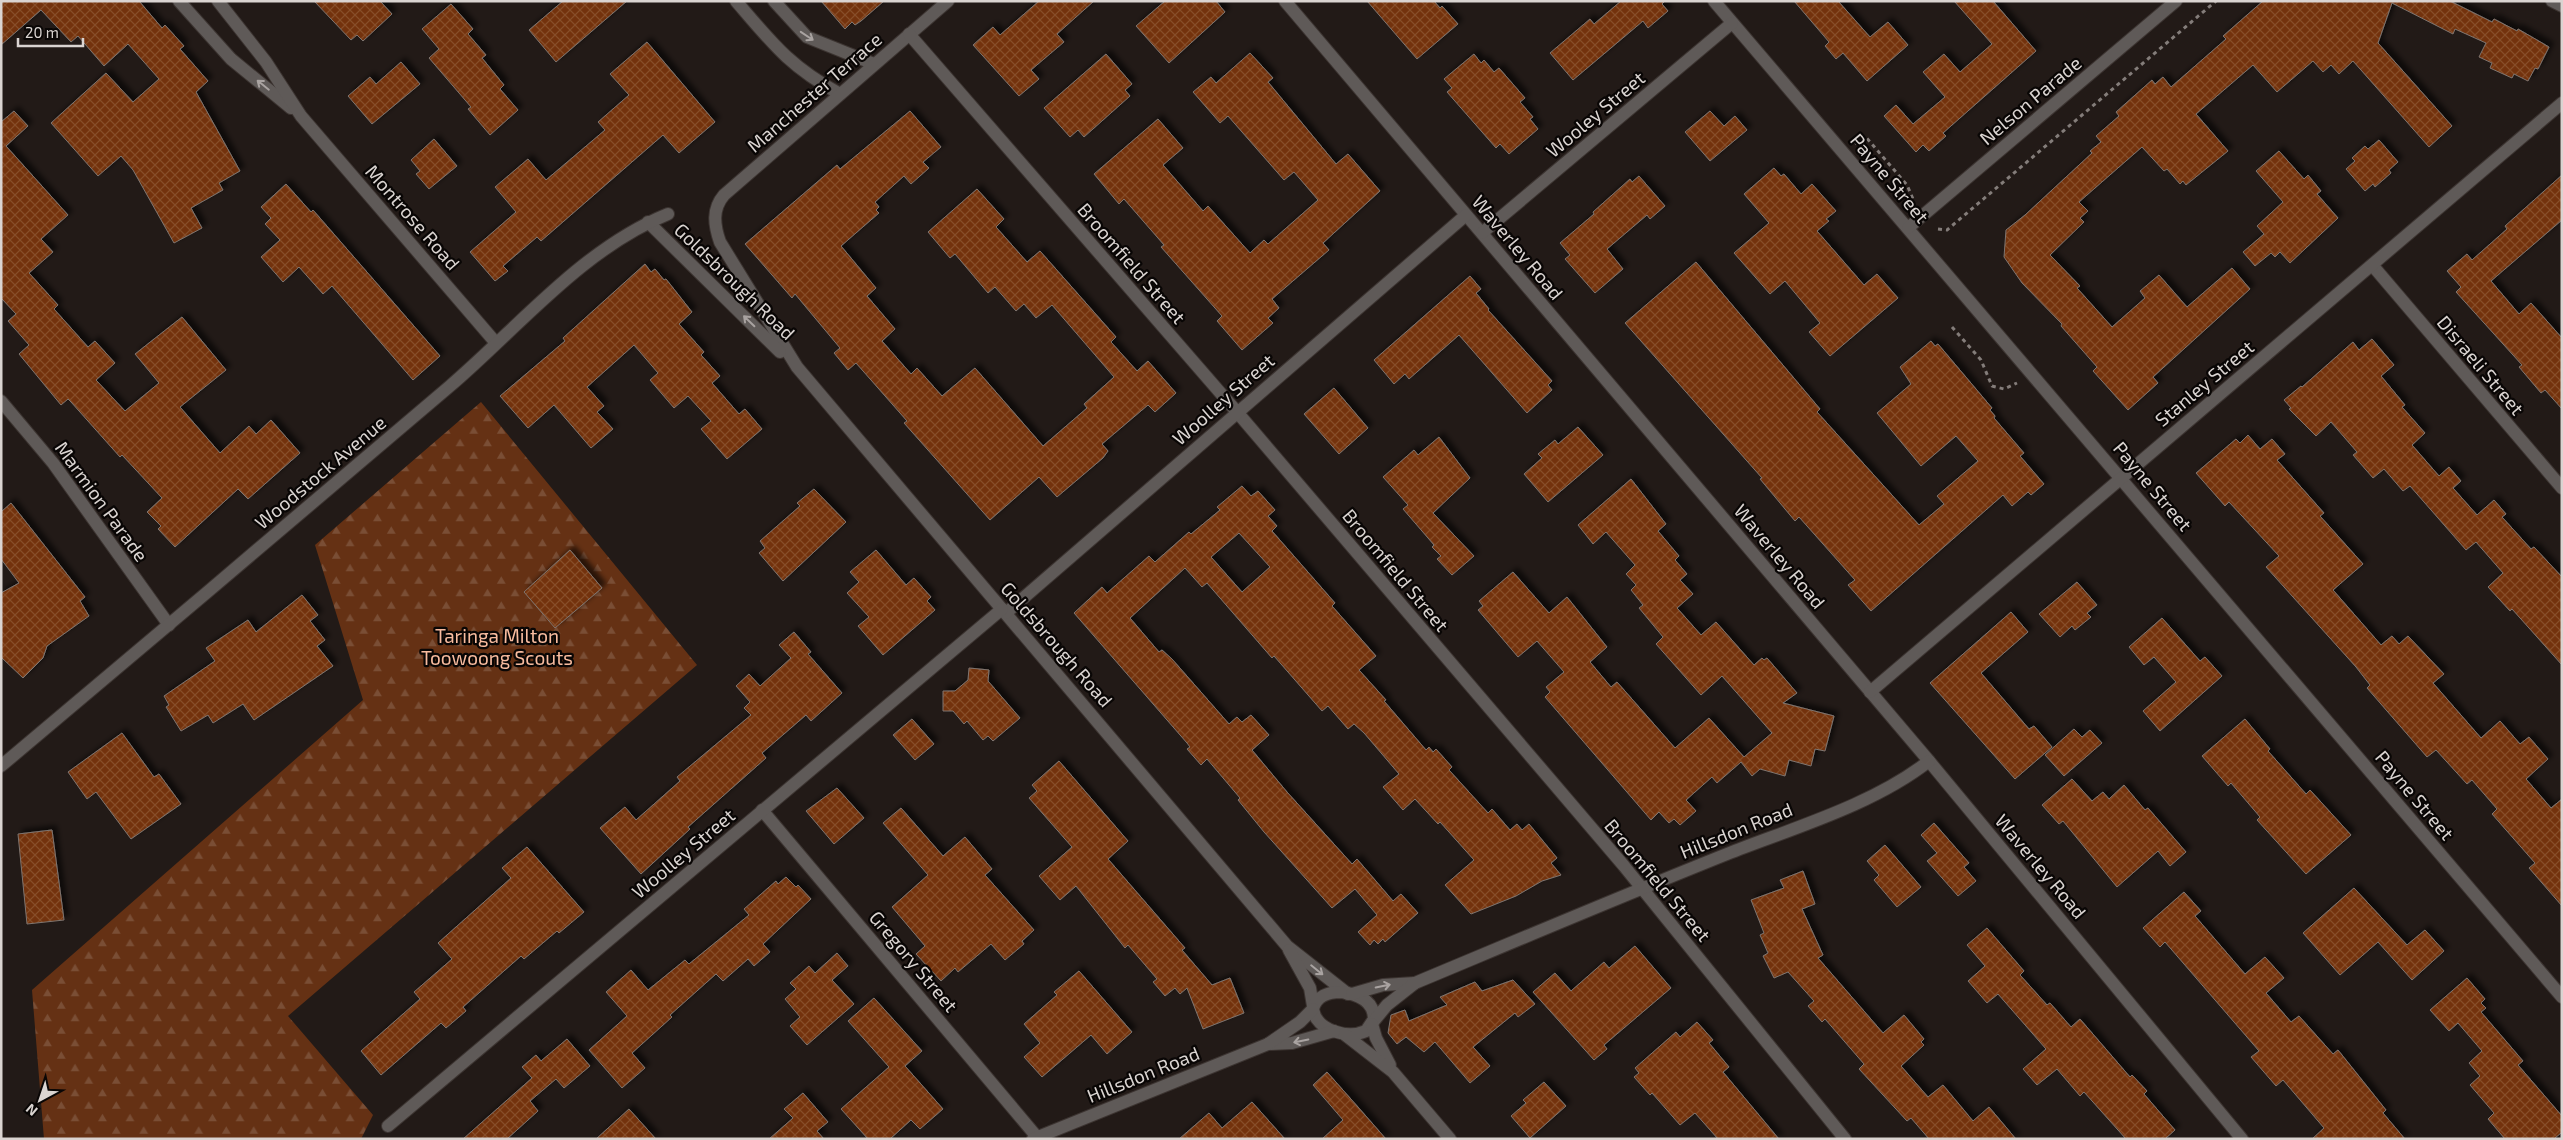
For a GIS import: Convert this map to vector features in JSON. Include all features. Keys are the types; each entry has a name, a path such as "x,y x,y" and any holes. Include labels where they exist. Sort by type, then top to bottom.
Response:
{"street":[{"name":"Montrose Road","path":"179,1 231,59 301,116"},
{"name":"Montrose Road","path":"218,1 266,62 301,116 496,343"},
{"path":"736,1 787,60 805,74 840,94"},
{"path":"774,1 807,37 874,64"},
{"name":"Manchester Terrace","path":"715,219 716,208 724,195 948,1"},
{"name":"Waverley Road","path":"1285,1 1929,761 2242,1139"},
{"name":"Payne Street","path":"1714,1 2562,997"},
{"name":"Nelson Parade","path":"1908,228 2176,1"},
{"path":"2552,1 2562,6"},
{"name":"Wooley Street","path":"1482,233 1732,23"},
{"name":"Broomfield Street","path":"910,34 1237,412 1642,888 1845,1139"},
{"name":"Stanley Street","path":"1870,692 2373,266 2562,103"},
{"name":"Woodstock Avenue","path":"1,766 448,388 530,309 619,239 648,222 668,214"},
{"name":"Woolley Street","path":"388,1126 762,810 1004,611 1466,215"},
{"name":"Goldsbrough Road","path":"715,219 720,242 796,368"},
{"name":"Goldsbrough Road","path":"648,222 796,368 1004,611 1287,946 1310,988 1313,1007"},
{"name":"Disraeli Street","path":"2373,266 2562,488"},
{"name":"Marmion Parade","path":"1,401 62,475 169,624"},
{"name":"Hillsdon Road","path":"1373,1023 1387,1005 1414,983 1642,888 1857,802 1909,777 1929,761"},
{"name":"Gregory Street","path":"762,810 1035,1138"},
{"name":"Goldsbrough Road","path":"1287,946 1350,994"},
{"name":"Hillsdon Road","path":"1350,994 1383,985 1414,983"},
{"path":"1393,1072 1376,1038 1373,1023 1374,1011 1368,1003 1350,994 1326,994 1313,1007 1318,1021 1338,1032 1393,1072 1450,1139"},
{"name":"Hillsdon Road","path":"1035,1138 1268,1044 1300,1022 1313,1007"},
{"path":"1338,1032 1361,1033 1373,1023"},
{"name":"Hillsdon Road","path":"1268,1044 1297,1042 1338,1032"}],"path":[{"path":"1938,229 1947,230 2216,1"},
{"path":"1855,144 1865,136 1907,185 1913,200"},
{"path":"1952,326 1981,360 1987,379 1995,388 2007,388 2032,373"}],"green space":[{"name":"Taringa Milton Toowoong Scouts","path":"481,402 697,665 288,1016 373,1115 361,1139 44,1139 32,990 363,700 315,545"}],"building":[{"path":"1,1 139,1 162,28 165,25 184,46 180,49 208,81 196,92 240,171 219,183 223,190 191,208 202,228 174,243 133,170 121,156 98,176 51,123 106,73 133,102 159,79 128,44 104,66 78,36 71,42 41,10 1,45"},
{"path":"314,1 380,1 392,14 363,41 357,35 351,40"},
{"path":"563,1 627,1 556,62 529,30"},
{"path":"821,1 884,1 861,21 855,25 852,22 845,29"},
{"path":"1039,1 1094,1 1057,34 1064,42 1031,70 1039,79 1019,96 973,45 993,27 1000,35"},
{"path":"1165,1 1216,1 1225,12 1169,63 1136,26"},
{"path":"1367,1 1434,1 1440,8 1442,6 1458,24 1417,59"},
{"path":"1621,1 1665,1 1662,4 1668,11 1648,28 1643,21 1573,80 1550,53 1590,19 1594,24"},
{"path":"1794,1 1838,1 1870,37 1888,22 1908,45 1867,81 1843,53 1836,59 1825,46 1829,42"},
{"path":"1954,1 1993,1 2036,51 1943,133 1946,136 1929,151 1923,145 1916,152 1884,116 1896,105 1913,124 1945,97 1923,72 1944,54 1960,72 1992,44"},
{"path":"2263,1 2450,1 2492,22 2494,19 2517,31 2518,29 2549,47 2538,69 2535,68 2528,81 2514,74 2512,78 2490,68 2492,63 2479,57 2486,43 2455,29 2453,34 2392,3 2378,43 2452,126 2429,147 2353,61 2339,74 2331,65 2323,72 2313,61 2277,92 2253,65 2196,114 2228,151 2186,185 2183,181 2180,184 2167,169 2164,171 2142,147 2079,202 2088,211 2080,218 2084,222 2050,255 2080,286 2077,288 2112,327 2145,298 2140,291 2159,275 2187,307 2232,268 2250,289 2153,377 2158,383 2128,410 2093,371 2097,367 2061,326 2062,324 2022,283 2004,257 2006,230 2092,153 2090,151 2101,142 2096,136 2119,116 2116,112 2152,80 2155,84 2163,77 2171,87 2226,39 2223,36"},
{"path":"451,4 473,29 468,34 486,55 482,58 504,85 500,89 518,110 490,135 468,109 471,107 429,58 439,49 422,29"},
{"path":"647,42 715,122 679,153 663,135 541,241 537,237 503,266 508,271 495,281 470,252 516,212 495,187 528,159 546,180 605,130 598,122 629,95 610,74"},
{"path":"1250,53 1273,78 1268,82 1336,164 1348,154 1380,191 1323,243 1329,250 1272,299 1279,308 1268,318 1273,323 1242,350 1217,321 1222,316 1161,247 1164,245 1124,199 1119,204 1094,174 1158,119 1183,148 1163,165 1203,211 1208,206 1250,253 1264,240 1268,244 1318,200 1294,172 1284,180 1228,116 1220,123 1193,92 1211,77 1216,83"},
{"path":"1106,54 1132,84 1125,90 1130,96 1084,137 1078,130 1070,137 1044,108"},
{"path":"1474,54 1481,63 1484,60 1494,72 1499,68 1525,98 1520,102 1533,117 1530,119 1538,129 1509,154 1500,144 1496,148 1447,92 1452,88 1444,79"},
{"path":"401,62 420,84 372,124 348,96 370,77 376,84"},
{"path":"14,111 28,126 6,146 68,215 41,239 53,252 29,273 58,305 54,309 88,347 95,341 115,363 96,380 125,411 159,383 135,354 182,317 226,370 180,407 220,453 249,426 256,434 271,420 300,453 248,499 238,489 175,547 158,529 161,526 147,512 162,498 122,455 120,457 68,399 61,405 19,354 29,345 8,321 16,314 1,298 1,122"},
{"path":"910,111 941,147 923,162 929,168 911,184 904,176 875,202 879,207 876,210 879,213 841,246 876,288 867,296 895,329 882,341 911,374 917,368 942,396 975,368 1043,446 1087,408 1084,404 1114,377 1052,305 1036,318 1024,304 1016,311 995,287 988,293 955,254 950,258 928,232 977,189 1004,219 996,227 1027,262 1040,251 1116,337 1111,342 1137,371 1148,361 1176,393 1155,412 1148,405 1102,444 1108,451 1103,458 1057,497 1039,477 990,520 904,423 907,421 856,363 848,370 834,353 840,348 795,294 792,298 745,244 837,165 840,169"},
{"path":"1710,111 1724,126 1735,116 1747,130 1710,161 1685,132"},
{"path":"434,139 457,166 429,189 416,174 420,171 411,160"},
{"path":"2379,140 2398,162 2389,170 2391,173 2375,187 2373,184 2365,191 2346,169 2355,161 2352,158 2365,146 2368,149"},
{"path":"2279,151 2304,179 2308,175 2321,191 2317,194 2338,218 2290,263 2280,252 2275,257 2271,253 2255,266 2243,252 2264,234 2257,226 2283,202 2256,171"},
{"path":"1774,168 1781,176 1784,174 1801,194 1812,184 1836,211 1826,219 1829,221 1817,231 1864,285 1877,274 1898,298 1830,356 1809,332 1820,323 1785,281 1770,294 1734,253 1769,223 1744,194"},
{"path":"2562,175 2562,220 2491,281 2519,314 2531,303 2562,338 2562,409 2545,390 2541,393 2519,367 2522,365 2456,292 2461,287 2447,271 2467,254 2472,260 2507,229 2505,226"},
{"path":"1639,176 1665,206 1650,219 1647,215 1607,249 1623,269 1595,293 1565,259 1570,255 1560,243 1594,214 1593,212 1630,179 1632,182"},
{"path":"286,184 311,212 313,210 440,356 413,380 332,286 323,294 299,267 283,282 261,257 280,240 265,224 271,218 261,207"},
{"path":"1696,262 1820,409 1817,412 1919,525 1944,504 1937,496 1978,461 1956,436 1921,466 1877,413 1911,384 1900,367 1931,341 1935,346 1938,344 1992,408 1990,410 1995,416 1994,418 2024,453 2020,456 2044,484 2031,495 2028,492 2012,506 2003,495 1871,611 1848,585 1855,580 1799,517 1795,521 1760,479 1762,478 1625,323"},
{"path":"645,264 651,272 655,269 664,280 666,279 692,312 679,324 704,352 701,355 720,376 712,383 739,414 745,409 762,429 727,459 701,429 711,421 688,396 674,408 650,380 658,373 634,345 587,387 604,406 597,412 613,429 591,448 554,405 528,428 500,396 565,341 563,338"},
{"path":"1470,276 1481,289 1476,293 1488,310 1552,381 1548,385 1552,390 1527,413 1459,335 1409,379 1405,374 1394,384 1374,360"},
{"path":"2372,339 2394,365 2381,376 2405,405 2402,407 2425,433 2412,445 2439,476 2449,467 2461,481 2453,488 2477,515 2494,500 2506,514 2502,517 2531,549 2534,547 2562,577 2562,665 2512,609 2510,611 2488,587 2503,573 2476,542 2466,550 2410,486 2403,491 2384,469 2373,478 2353,455 2357,452 2331,422 2316,436 2289,409 2291,408 2284,400 2302,387 2353,342 2359,350"},
{"path":"1334,388 1368,428 1339,454 1304,414"},
{"path":"1578,427 1603,455 1548,502 1524,474 1542,458 1538,454 1555,440 1558,444"},
{"path":"2248,435 2260,449 2272,439 2285,454 2277,460 2324,513 2320,516 2363,564 2333,590 2381,645 2392,636 2399,644 2408,636 2444,674 2433,683 2481,738 2500,721 2520,744 2529,737 2548,759 2526,779 2551,808 2562,799 2562,906 2529,868 2535,863 2492,814 2497,809 2472,780 2467,784 2436,750 2427,757 2367,688 2370,685 2356,667 2266,567 2279,556 2229,502 2225,506 2196,473 2236,439 2240,443"},
{"path":"1439,437 1470,478 1433,513 1474,556 1452,575 1437,559 1441,556 1432,547 1434,545 1403,509 1408,505 1383,477 1414,450 1418,455"},
{"path":"1631,479 1666,524 1658,531 1679,556 1675,560 1687,574 1680,580 1693,594 1677,608 1701,635 1716,622 1754,665 1762,658 1764,660 1767,658 1797,693 1783,703 1834,716 1825,751 1815,749 1811,766 1789,760 1785,776 1760,769 1752,776 1741,762 1717,783 1712,777 1686,800 1696,811 1680,825 1674,819 1669,823 1659,812 1651,820 1545,697 1550,692 1546,687 1564,672 1537,641 1518,657 1478,610 1483,606 1479,601 1513,572 1549,613 1567,597 1607,647 1590,662 1611,687 1617,682 1675,748 1709,718 1744,757 1772,733 1722,676 1701,695 1656,644 1663,637 1639,608 1643,605 1631,590 1636,585 1626,574 1635,565 1606,532 1593,544 1578,525"},
{"path":"1242,486 1251,496 1258,491 1275,510 1268,516 1277,526 1272,531 1335,603 1332,606 1376,656 1359,670 1426,750 1429,747 1433,752 1436,749 1452,767 1449,770 1488,813 1492,809 1510,830 1517,824 1522,830 1529,824 1557,858 1551,863 1561,875 1542,881 1516,896 1471,914 1445,885 1474,860 1440,822 1438,824 1415,799 1403,810 1383,787 1399,774 1364,733 1354,724 1348,729 1328,706 1322,711 1274,656 1272,658 1207,583 1202,587 1185,568 1130,618 1159,652 1162,650 1172,659 1229,724 1237,717 1242,722 1251,715 1269,735 1252,750 1287,792 1352,864 1357,859 1393,901 1401,894 1418,913 1385,942 1383,939 1378,944 1374,940 1370,945 1358,932 1377,915 1355,889 1332,908 1264,832 1238,800 1240,798 1207,759 1201,765 1187,749 1190,747 1187,743 1074,613 1102,587 1107,593 1149,556 1155,562 1189,532 1191,534 1220,510 1217,507","holes":["1239,533 1270,567 1242,592 1211,557"]},
{"path":"814,489 846,522 783,581 759,553 765,548 760,541 800,506 797,503"},
{"path":"11,503 85,597 80,601 89,616 47,646 43,658 23,678 1,657 1,593 19,583 1,559 1,512"},
{"name":"Taringa Milton Toowoong Scouts","path":"570,550 602,588 555,628 524,592"},
{"path":"876,550 906,585 914,578 931,597 927,601 935,610 883,655 858,626 869,617 847,593 859,582 850,572"},
{"path":"2077,582 2097,605 2087,613 2091,617 2075,630 2072,626 2060,637 2039,614"},
{"path":"302,595 318,615 310,621 325,640 317,646 333,666 254,720 243,704 213,723 208,715 181,731 166,707 169,705 164,696 215,661 206,648 248,620 256,632"},
{"path":"2011,612 2028,632 1981,673 2029,729 2034,726 2052,747 2015,779 1930,683"},
{"path":"2162,618 2200,661 2205,657 2222,676 2160,731 2143,711 2176,682 2154,657 2144,665 2129,647"},
{"path":"794,632 811,652 808,654 842,693 811,721 806,715 762,753 766,758 688,827 690,829 641,874 600,828 625,807 636,820 680,781 677,777 751,715 744,708 750,702 736,686 749,674 760,686 791,658 779,645"},
{"path":"969,668 989,670 988,681 1020,718 993,741 988,736 983,740 967,721 964,724 953,711 943,711 943,691 955,691 968,680"},
{"path":"912,719 934,744 915,760 893,735"},
{"path":"2245,719 2270,749 2268,751 2306,794 2310,790 2351,835 2306,874 2257,820 2260,817 2231,783 2228,786 2202,756"},
{"path":"2074,729 2082,737 2090,730 2102,743 2064,776 2045,755"},
{"path":"122,733 154,777 159,774 181,804 131,839 96,792 87,799 68,772"},
{"path":"1059,761 1128,841 1108,859 1185,948 1182,950 1212,985 1230,978 1244,1013 1203,1029 1187,988 1180,994 1175,988 1165,996 1153,982 1157,979 1128,945 1125,948 1076,886 1060,900 1039,876 1072,847 1029,798 1037,791 1032,785"},
{"path":"2072,779 2092,801 2103,792 2109,799 2124,785 2145,810 2148,808 2186,852 2170,866 2158,851 2117,887 2063,821 2059,824 2042,805"},
{"path":"837,788 864,818 834,844 806,811"},
{"path":"901,808 943,856 965,837 992,869 985,875 1034,930 1022,941 1024,944 1005,960 991,944 958,972 955,968 941,981 916,954 925,946 892,907 928,875 883,823"},
{"path":"1934,823 1969,863 1964,867 1976,881 1958,896 1927,861 1937,853 1921,835"},
{"path":"52,830 64,920 27,924 18,834"},
{"path":"1885,845 1921,887 1897,907 1874,880 1879,875 1867,861"},
{"path":"527,847 584,912 559,933 557,931 524,959 521,956 463,1007 466,1011 446,1028 441,1023 381,1075 361,1051 420,999 414,992 452,959 438,943 511,878 502,868"},
{"path":"1803,871 1815,904 1802,909 1823,955 1818,958 1883,1033 1904,1015 1924,1039 1921,1042 1924,1045 1901,1066 1928,1097 1943,1085 1973,1121 1989,1107 2016,1139 1929,1139 1911,1118 1907,1121 1859,1069 1864,1064 1825,1019 1822,1022 1808,1006 1814,1001 1788,972 1774,978 1763,956 1768,953 1760,935 1764,933 1751,900 1784,888 1780,880"},
{"path":"786,877 796,887 798,885 811,899 763,944 770,952 754,966 748,959 723,981 716,974 670,1015 672,1017 632,1053 645,1068 622,1088 589,1050 627,1016 606,992 631,970 648,990 685,960 689,964 749,915 744,909 776,881 778,884"},
{"path":"2354,888 2407,945 2425,930 2444,951 2412,980 2378,942 2340,975 2303,933"},
{"path":"2184,892 2201,911 2195,916 2245,974 2265,957 2284,978 2266,993 2291,1022 2299,1016 2333,1054 2338,1050 2386,1110 2383,1113 2405,1139 2312,1139 2324,1128 2283,1080 2276,1086 2251,1057 2259,1051 2165,942 2160,947 2143,928"},
{"path":"1987,928 2024,971 2020,975 2047,1005 2050,1003 2071,1027 2080,1019 2130,1077 2132,1075 2147,1091 2144,1094 2175,1130 2165,1139 2126,1139 2084,1092 2080,1096 2057,1069 2037,1085 2023,1069 2046,1049 1998,994 1987,1003 1968,981 1985,966 1967,945"},
{"path":"1635,946 1671,988 1604,1045 1607,1049 1594,1060 1533,992 1555,973 1571,991 1604,962 1609,968"},
{"path":"837,953 848,966 832,980 854,1004 807,1045 790,1026 800,1017 785,999 796,989 790,983 809,966 815,973"},
{"path":"1079,971 1132,1032 1107,1054 1091,1035 1042,1077 1024,1057 1040,1043 1024,1024 1057,995 1054,992"},
{"path":"2467,978 2485,999 2481,1003 2486,1008 2481,1012 2523,1061 2518,1065 2562,1116 2562,1132 2554,1139 2505,1139 2488,1119 2494,1113 2470,1085 2480,1076 2469,1063 2482,1051 2458,1023 2449,1031 2430,1010"},
{"path":"1513,980 1535,1004 1518,1017 1515,1013 1473,1047 1490,1066 1470,1083 1435,1042 1424,1052 1406,1037 1397,1044 1388,1033 1391,1015 1405,1010 1409,1021 1447,1005 1440,997 1475,982 1482,991"},
{"path":"874,998 922,1051 905,1066 943,1109 920,1129 911,1120 890,1139 868,1139 841,1109 889,1067 848,1021"},
{"path":"1697,1022 1713,1040 1709,1043 1729,1067 1723,1072 1779,1139 1718,1139 1695,1113 1680,1125 1652,1093 1650,1095 1634,1077 1639,1073 1635,1068 1676,1032 1680,1037"},
{"path":"567,1039 590,1066 564,1088 556,1079 530,1101 538,1111 507,1139 463,1139 532,1078 522,1067 536,1055 541,1061"},
{"path":"1327,1072 1386,1139 1322,1139 1343,1120 1313,1085"},
{"path":"1544,1082 1566,1106 1530,1138 1511,1116 1526,1103 1523,1100"},
{"path":"803,1093 828,1122 817,1131 824,1139 769,1139 793,1118 784,1109"},
{"path":"1252,1102 1285,1139 1179,1139 1209,1113 1222,1128"},
{"path":"629,1109 656,1139 596,1139"}]}
